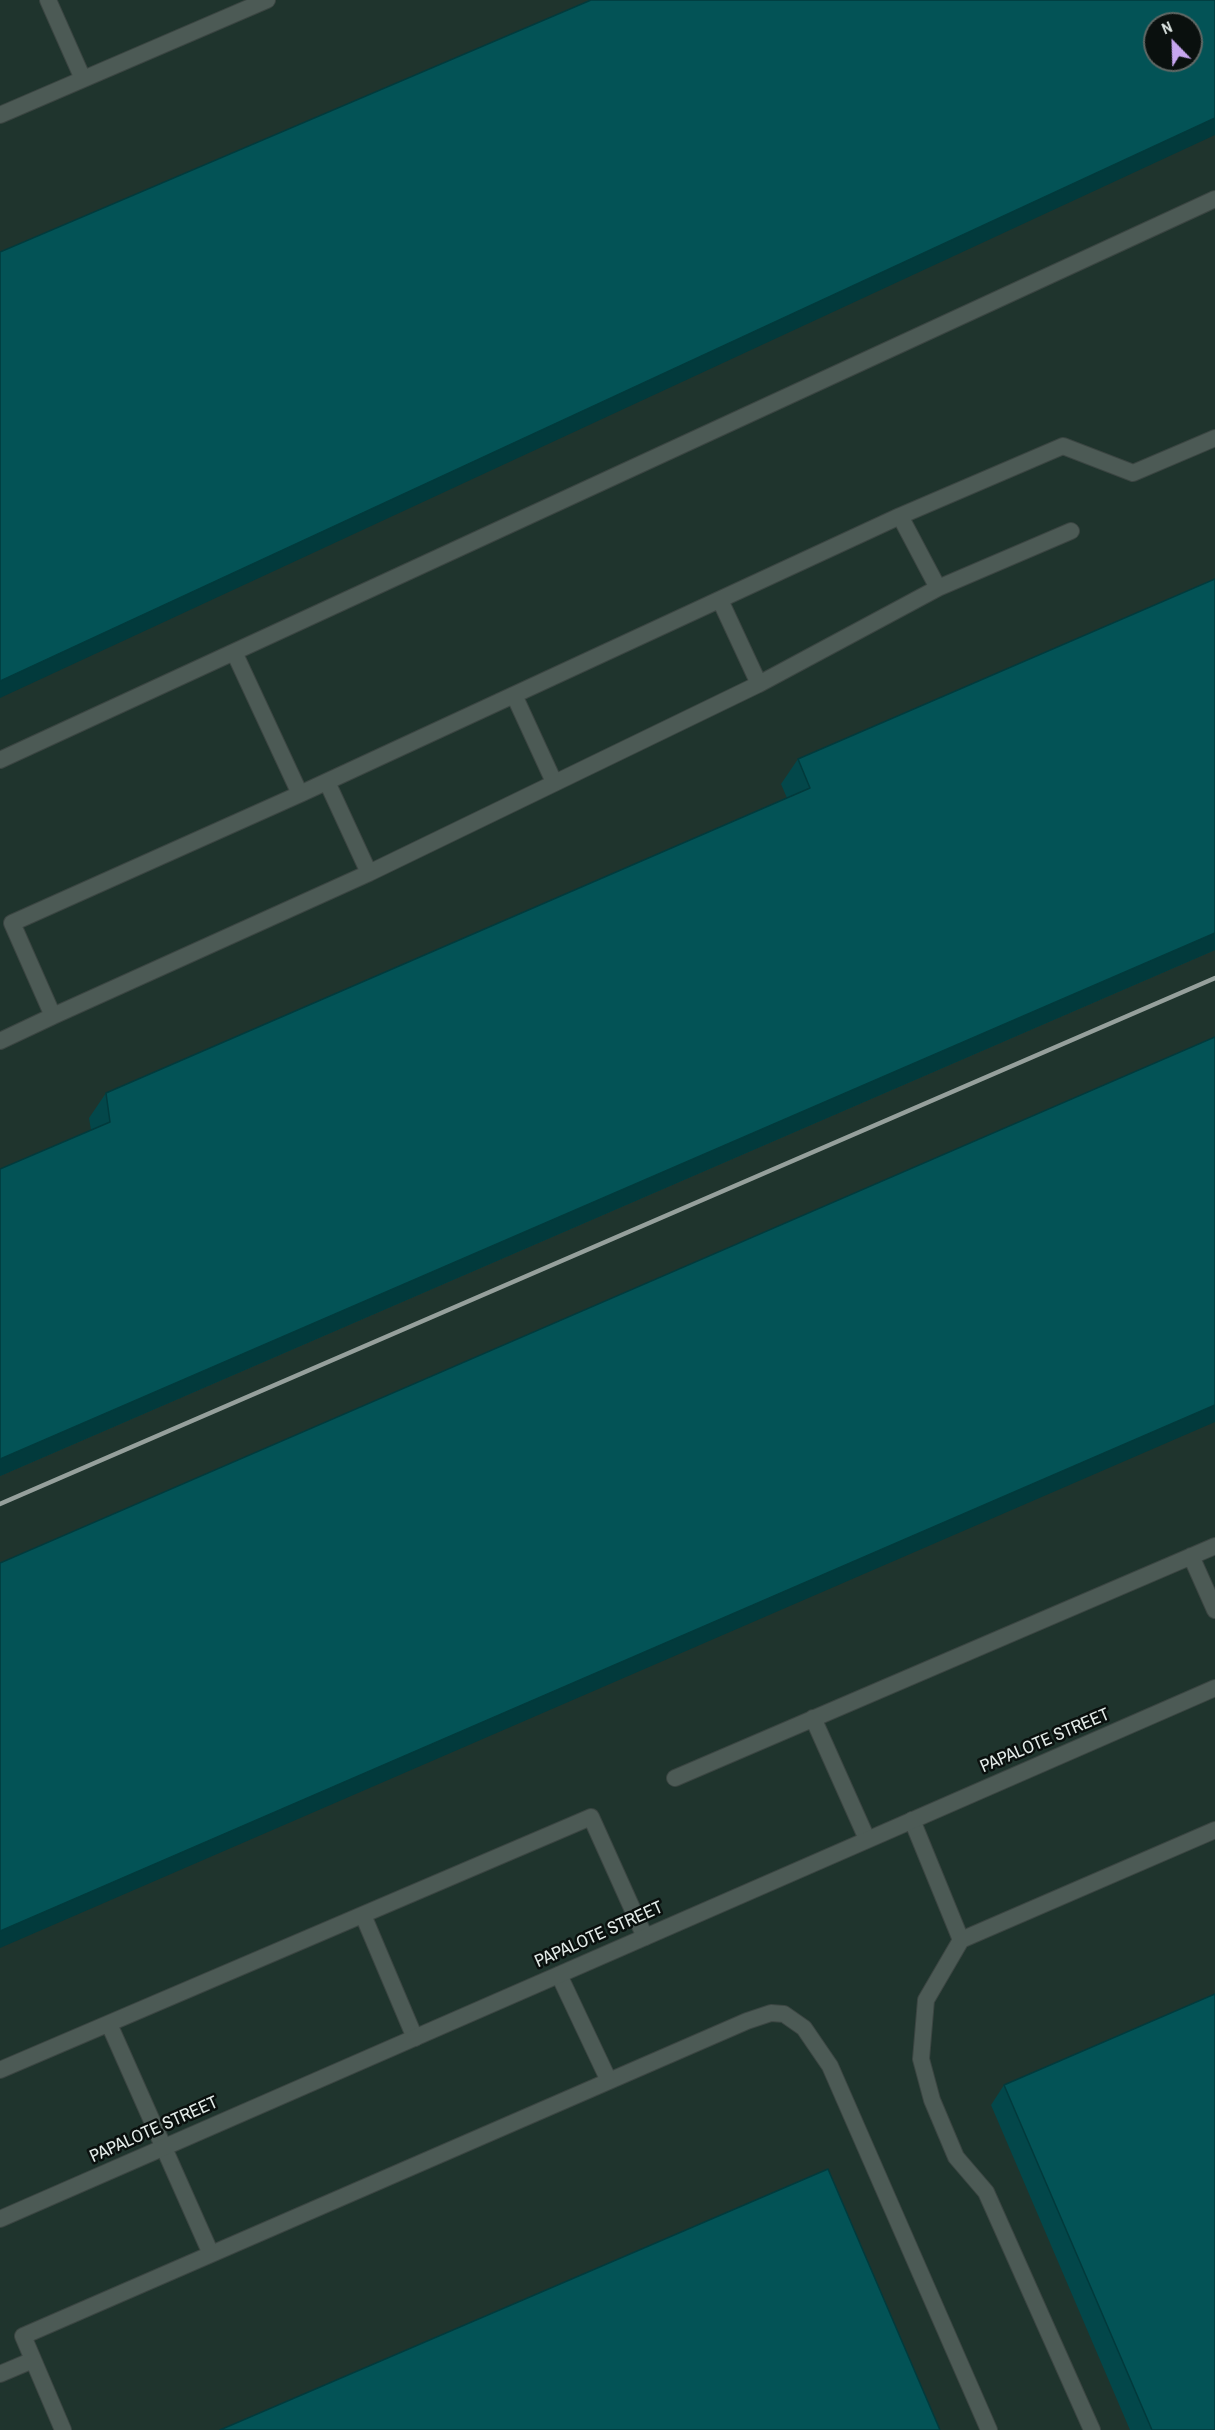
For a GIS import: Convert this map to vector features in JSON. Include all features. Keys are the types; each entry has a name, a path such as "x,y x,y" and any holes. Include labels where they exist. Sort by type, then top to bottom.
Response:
{"street":[{"path":"48,0 83,79"},
{"path":"0,115 267,0"},
{"path":"0,760 1215,199"},
{"path":"53,1016 6,926 327,782 900,516 1063,446 1133,473 1215,438"},
{"path":"900,516 938,588"},
{"path":"0,1041 369,873 759,684 938,588 1071,531"},
{"path":"720,600 759,684"},
{"path":"234,652 300,794"},
{"path":"514,695 554,782"},
{"path":"327,782 369,873"},
{"path":"675,1778 1215,1546"},
{"path":"1191,1556 1215,1610"},
{"name":"PAPALOTE STREET","path":"0,2219 1215,1688"},
{"path":"813,1718 867,1839"},
{"path":"0,2070 591,1817 645,1936"},
{"path":"912,1820 961,1940"},
{"path":"1092,2430 986,2192 956,2157 932,2100 921,2059 926,2000 961,1940 1215,1830"},
{"path":"363,1915 416,2038"},
{"path":"559,1975 609,2081"},
{"path":"63,2430 23,2336 756,2017 771,2013 784,2014 804,2028 837,2079 989,2430"},
{"path":"109,2024 210,2254"},
{"path":"0,2374 33,2360"}],"shaded area":[{"path":"0,0 1215,0 1215,2430 0,2430"}],"building":[{"path":"591,0 1215,0 1215,118 0,681 0,252"},
{"path":"1215,579 1215,933 0,1459 0,1169 110,1122 106,1093 810,788 798,759"},
{"path":"1215,1037 1215,1405 0,1931 0,1563"},
{"path":"1215,1994 1215,2430 1152,2430 1004,2085"},
{"path":"828,2169 940,2430 220,2430"}],"railway":[{"path":"0,1504 1215,978"}]}
